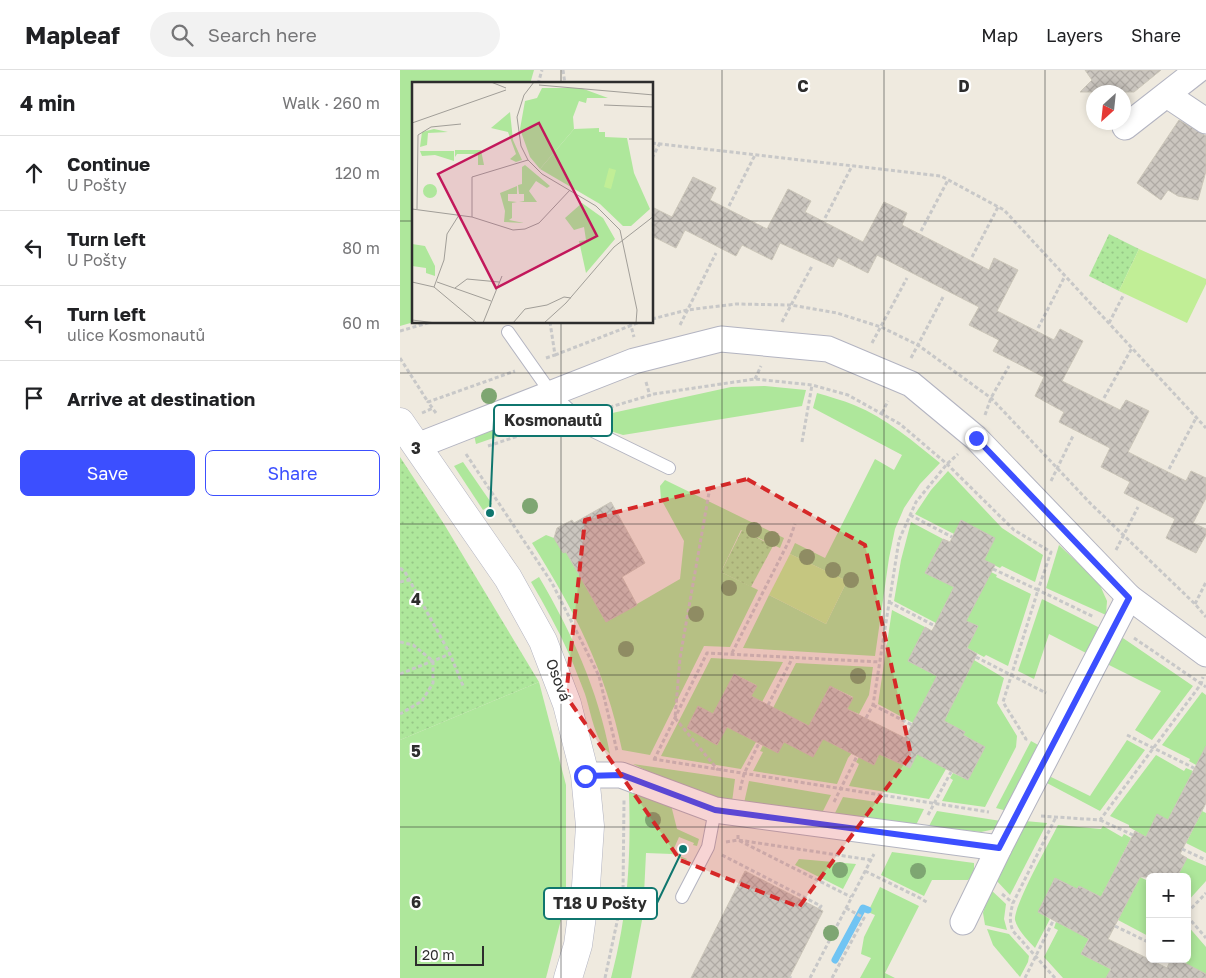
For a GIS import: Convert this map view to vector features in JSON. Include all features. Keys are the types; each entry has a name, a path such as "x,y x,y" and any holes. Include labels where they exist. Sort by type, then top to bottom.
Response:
{"street":[{"path":"1131,122 1198,70"},
{"path":"1167,95 1206,121"},
{"path":"417,446 634,361 722,339 828,349 911,384 976,438 1129,598 1205,651"},
{"name":"Osová","path":"400,422 508,578 543,641 568,704 585,776 590,826 586,886 578,945 568,978"},
{"path":"963,922 999,848 1129,598"},
{"path":"585,776 622,775 725,811 999,848"}],"lane":[{"path":"508,332 551,393 591,430 669,468"},
{"path":"682,897 725,811"}],"path":[{"path":"654,143 941,176 1004,210 1206,428"},
{"path":"654,154 660,144"},
{"path":"729,206 755,154"},
{"path":"825,218 852,166"},
{"path":"921,231 948,180"},
{"path":"972,257 998,207"},
{"path":"668,353 686,310 716,253"},
{"path":"1038,328 1065,276"},
{"path":"860,362 908,278"},
{"path":"1109,323 1124,294"},
{"path":"882,413 942,297"},
{"path":"400,331 424,324"},
{"path":"550,324 555,355"},
{"path":"428,402 531,365 635,324"},
{"path":"1104,398 1132,348"},
{"path":"400,358 428,402 438,414"},
{"path":"484,447 654,394 755,379 812,385 848,395 882,413 900,424 947,464 1014,530 1051,552 1003,702 1026,739 1022,747"},
{"path":"802,442 812,385"},
{"path":"1169,469 1196,418"},
{"path":"1039,503 1073,436"},
{"path":"462,448 552,583 599,676 618,755"},
{"path":"466,454 475,450"},
{"path":"866,718 873,705 899,540 916,502 947,464"},
{"path":"710,487 680,658 675,718 718,770"},
{"path":"1105,573 1138,507"},
{"path":"910,515 952,537"},
{"path":"732,653 790,541 795,524"},
{"path":"400,568 409,580 450,654 464,688"},
{"path":"993,569 1095,617"},
{"path":"400,582 409,580"},
{"path":"1195,604 1206,582"},
{"path":"889,602 935,626"},
{"path":"1132,637 1206,687"},
{"path":"400,642 413,645 432,661 433,683 422,701 400,714"},
{"path":"654,760 707,653 880,662"},
{"path":"400,674 450,654"},
{"path":"768,705 793,657"},
{"path":"976,657 1046,693"},
{"path":"1100,820 1201,684"},
{"path":"873,705 912,725"},
{"path":"1127,734 1194,768"},
{"path":"759,743 725,811 738,840 851,897"},
{"path":"823,824 857,756"},
{"path":"645,758 989,813 993,805"},
{"path":"916,837 951,772"},
{"path":"605,978 623,894 624,797"},
{"path":"1037,816 1100,820 1133,835"},
{"path":"1055,978 1013,931 1010,916 1013,904 1056,817"},
{"path":"810,978 886,833"},
{"path":"819,909 821,906 720,854 727,841 738,840 871,860"},
{"path":"1182,849 1206,860"},
{"path":"865,871 928,903"},
{"path":"1191,910 1206,893"},
{"path":"832,978 864,918 846,908"},
{"path":"1189,918 1206,938"},
{"path":"1025,978 1053,921"},
{"path":"1115,926 1146,941"}],"highlighted area":[{"path":"747,479 865,545 911,755 799,907 680,860 566,696 585,520"}],"green space":[{"path":"400,70 534,70 531,82 412,82 412,323 400,326"},
{"path":"1109,234 1139,249 1119,291 1089,276"},
{"path":"1139,249 1206,279 1206,284 1187,323 1119,291"},
{"path":"765,386 806,390 802,406 623,435 601,428 594,417 731,387"},
{"path":"817,393 866,410 899,431 940,463 920,484 904,508 895,529 875,656 743,648 769,595 826,624 847,581 790,554 795,543 825,558 875,459 894,470 902,455 813,408"},
{"path":"543,412 550,412 557,416 476,444 474,435"},
{"path":"400,457 444,524 539,682 400,740"},
{"path":"463,462 492,504 483,510 454,466"},
{"path":"948,471 1002,528 1043,555 1035,582 1002,566 1000,568 984,560 994,538 961,520 954,534 915,514 931,490"},
{"path":"665,480 784,538 780,548 741,530 721,572 758,590 730,647 704,646 650,755 622,750 598,667 562,592 532,543 546,535 554,538 566,552 606,622 680,579 684,541 661,499 660,486"},
{"path":"911,522 943,539 925,573 954,587 936,623 894,601 901,560"},
{"path":"742,530 773,546 751,587 721,572"},
{"path":"1059,545 1099,583 1107,601 1106,615 1046,588"},
{"path":"790,554 847,581 826,624 769,595"},
{"path":"991,572 997,575 996,577 1031,594 1008,666 967,648 978,626 966,621"},
{"path":"539,577 562,619 582,662 605,730 610,754 597,734 585,694 565,645 531,582"},
{"path":"1042,599 1100,628 1088,654 1049,634 1034,679 1018,671"},
{"path":"892,610 925,627 908,661 937,676 913,723 878,704"},
{"path":"1120,636 1193,686 1152,740 1135,730 1161,691 1105,663"},
{"path":"711,658 783,662 762,702 751,696 756,685 734,674 713,714 698,707 687,728 717,745 728,723 756,742 741,769 661,756"},
{"path":"974,660 1004,678 997,703 1017,736 1016,747 985,807 942,801 953,780 950,778 953,773 968,780 985,747 963,735 965,732 944,721"},
{"path":"796,663 873,667 869,695 859,714 847,709 853,697 830,686 809,726 773,708"},
{"path":"539,682 566,785 566,900 546,978 400,978 400,740"},
{"path":"1202,692 1206,695 1206,768 1196,765 1189,761 1190,759 1162,745"},
{"path":"825,735 852,753 837,784 753,771 763,752 760,751 763,745 778,753 784,742 813,757"},
{"path":"1127,740 1145,750 1100,811 1045,782 1049,776 1090,796"},
{"path":"1031,741 1040,746 1007,811 996,808"},
{"path":"920,747 948,761 946,769 929,799 849,786 859,764 856,762 859,757 874,764 879,754 910,768"},
{"path":"1156,755 1184,771 1186,768 1193,771 1168,820 1157,815 1146,837 1129,827 1129,825 1110,816"},
{"path":"633,764 735,779 732,802 687,790"},
{"path":"749,781 831,795 822,813 744,803"},
{"path":"637,792 671,805 677,829 699,839 697,846 679,837 672,853 686,860 672,854 646,853 643,915 631,978 611,978 625,909 629,863 629,793"},
{"path":"843,797 924,809 916,825 834,815"},
{"path":"937,811 1001,821 995,829 981,832 929,826"},
{"path":"1202,811 1206,813 1206,853 1186,843"},
{"path":"1025,821 1047,823 1010,895 995,879"},
{"path":"1058,825 1101,829 1103,826 1122,837 1124,834 1131,838 1101,897 1079,886 1077,889 1055,878 1038,912 1050,919 1035,948 1018,928 1015,920 1016,913 1026,888"},
{"path":"892,852 974,863 974,875 968,880 932,880 924,896 881,875"},
{"path":"1187,858 1206,866 1206,881 1191,898 1191,873 1179,873"},
{"path":"799,859 856,864 843,889 795,865"},
{"path":"1140,877 1146,880 1146,935 1118,920"},
{"path":"880,887 919,906 885,973 895,978 860,978 871,958 861,954 864,937 875,915 868,912"},
{"path":"990,889 1006,904 1004,919 1007,930 985,925 983,913"},
{"path":"1064,917 1092,932 1081,954 1111,969 1106,978 1063,978 1044,957 1058,930 1054,928 1056,922 1061,924"},
{"path":"987,929 1009,934 1029,956 1020,977 993,945"},
{"path":"1191,930 1206,947 1206,978 1183,963 1191,963"}],"building":[{"path":"1085,70 1161,70 1134,92 1131,92 1131,85 1087,85 1092,80"},
{"path":"1086,86 1086,92 1080,92"},
{"path":"1179,120 1206,136 1206,171 1198,200 1178,196 1168,190 1161,200 1137,183"},
{"path":"693,177 716,188 710,200 767,229 788,189 811,201 805,212 863,242 884,202 907,213 902,225 989,270 994,258 1018,270 997,311 1054,340 1060,329 1083,341 1062,381 1120,410 1126,400 1149,411 1128,452 1186,481 1191,471 1206,478 1206,498 1193,523 1206,529 1206,535 1196,553 1166,538 1175,519 1124,493 1130,482 1101,467 1110,448 1059,422 1064,412 1035,396 1044,377 993,351 999,340 969,325 979,307 877,255 868,273 838,258 833,267 780,243 772,260 742,245 736,256 685,230 676,248 654,237 654,208 672,217"},
{"path":"611,502 645,563 622,577 637,605 606,622 566,552 563,553 554,538 557,528 572,520 574,523"},
{"path":"961,520 995,538 984,560 995,565 966,621 978,626 967,648 977,654 944,721 965,732 963,735 985,747 968,780 917,754 910,768 879,754 874,765 823,739 813,757 784,742 778,753 727,727 717,745 687,728 698,706 713,714 734,674 757,686 751,696 809,726 830,686 853,698 847,709 905,738 937,676 908,661 925,627 932,631 954,587 925,573 943,539 950,542"},
{"path":"1206,746 1206,803 1180,854 1187,858 1179,873 1146,873 1146,877 1140,877 1108,939 1146,958 1146,963 1157,963 1167,968 1169,963 1185,963 1206,974 1206,978 1106,978 1111,969 1081,954 1089,939 1038,912 1055,878 1077,889 1079,886 1101,897 1135,831 1146,837 1157,814 1168,820"},
{"path":"745,871 823,911 789,978 691,978"}],"waterway":[{"path":"835,960 863,908 868,910"}],"place":[{"name":"Kosmonautů","path":"490,513"},
{"name":"T18 U Pošty","path":"683,849"}],"route":[{"path":"585,776 622,775 715,810 999,848 1129,598 976,438"}]}
